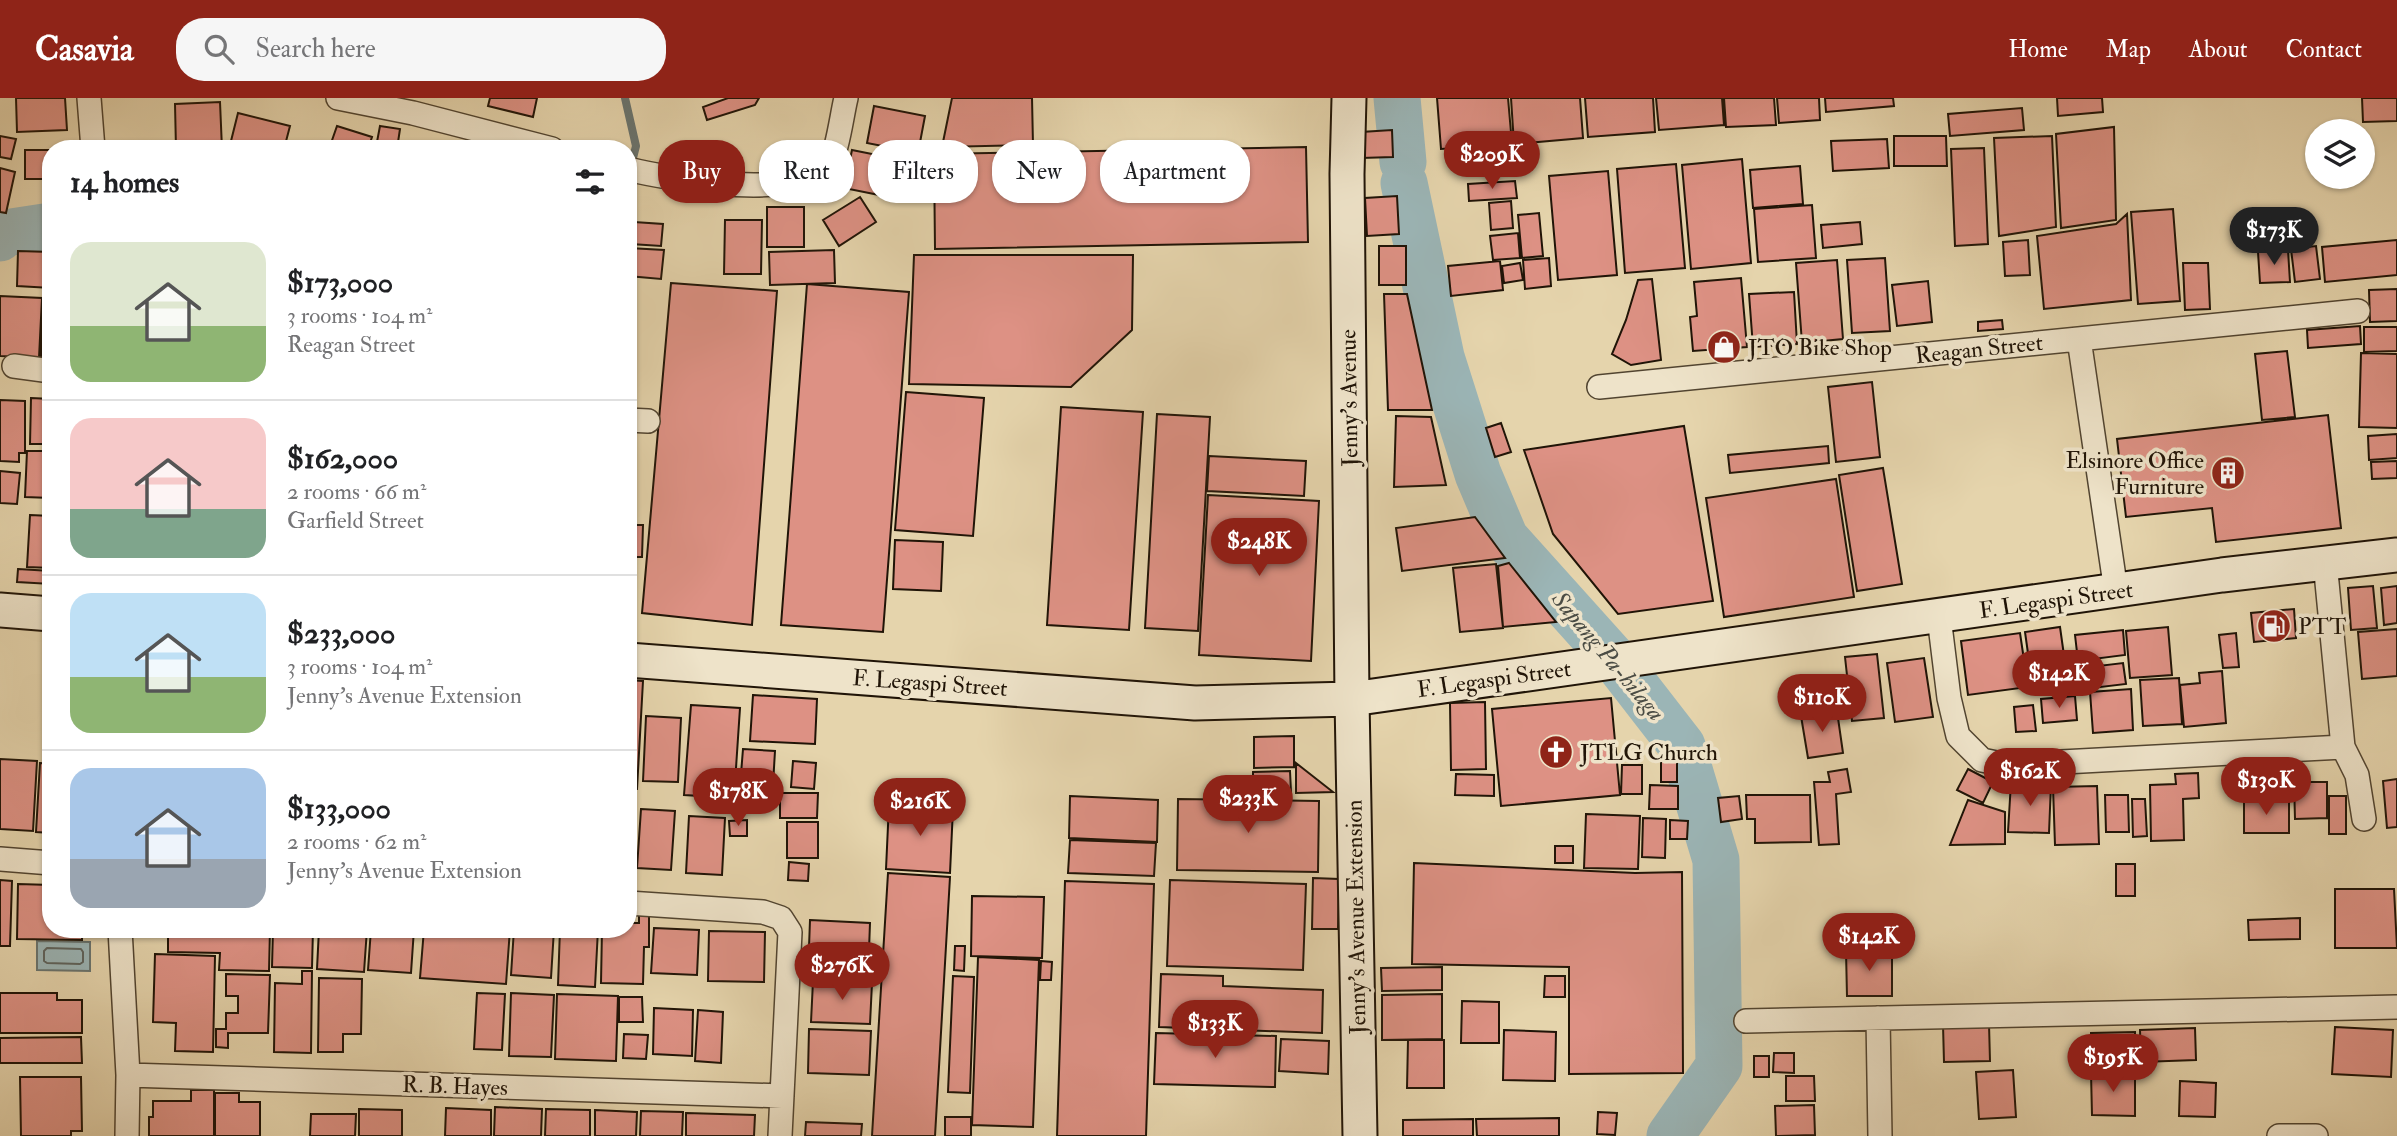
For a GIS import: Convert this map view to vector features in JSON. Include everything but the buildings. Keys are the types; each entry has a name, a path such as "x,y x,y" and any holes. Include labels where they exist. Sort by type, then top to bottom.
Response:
{"main road":[{"name":"Jenny's Avenue","path":"1349,98 1352,699"},
{"name":"F. Legaspi Street","path":"637,661 1195,703 1352,699 2325,562 2397,555"},
{"path":"0,610 42,613"},
{"name":"Jenny's Avenue Extension","path":"1352,699 1360,1136"}],"street":[{"path":"89,98 92,140"},
{"path":"338,98 416,105 524,140"},
{"path":"637,171 756,185 804,181 822,171 831,161 846,98"},
{"name":"Reagan Street","path":"1599,387 2358,311"},
{"path":"2079,339 2116,592"},
{"path":"14,366 42,370"},
{"path":"2325,562 2343,747 2357,775 2364,818"},
{"path":"1939,617 1949,698 1958,736 1982,760 2006,765 2343,747"},
{"path":"0,859 42,862"},
{"path":"637,904 763,912 780,918 790,932 780,1136"},
{"path":"120,938 128,1075 127,1136"},
{"path":"1746,1021 2397,1007"},
{"path":"1878,1018 1880,1136"},
{"name":"R. B. Hayes","path":"128,1075 782,1096"},
{"path":"2278,1136 2316,1136"}],"water":[{"path":"37,941 90,942 90,971 37,970"}],"waterway":[{"path":"625,98 635,140"},
{"name":"Sapang Pa-hilaga","path":"1397,98 1403,162"},
{"name":"Sapang Pa-hilaga","path":"1404,183 1441,357 1478,474 1505,538 1620,666 1682,746 1716,860 1719,1066 1670,1136"},
{"path":"0,238 5,233 42,227"}],"place":[{"name":"JTO Bike Shop","path":"1724,347"},
{"name":"Elsinore Office Furniture","path":"2228,473"},
{"name":"PTT","path":"2274,626"},
{"name":"JTLG Church","path":"1556,752"}]}
